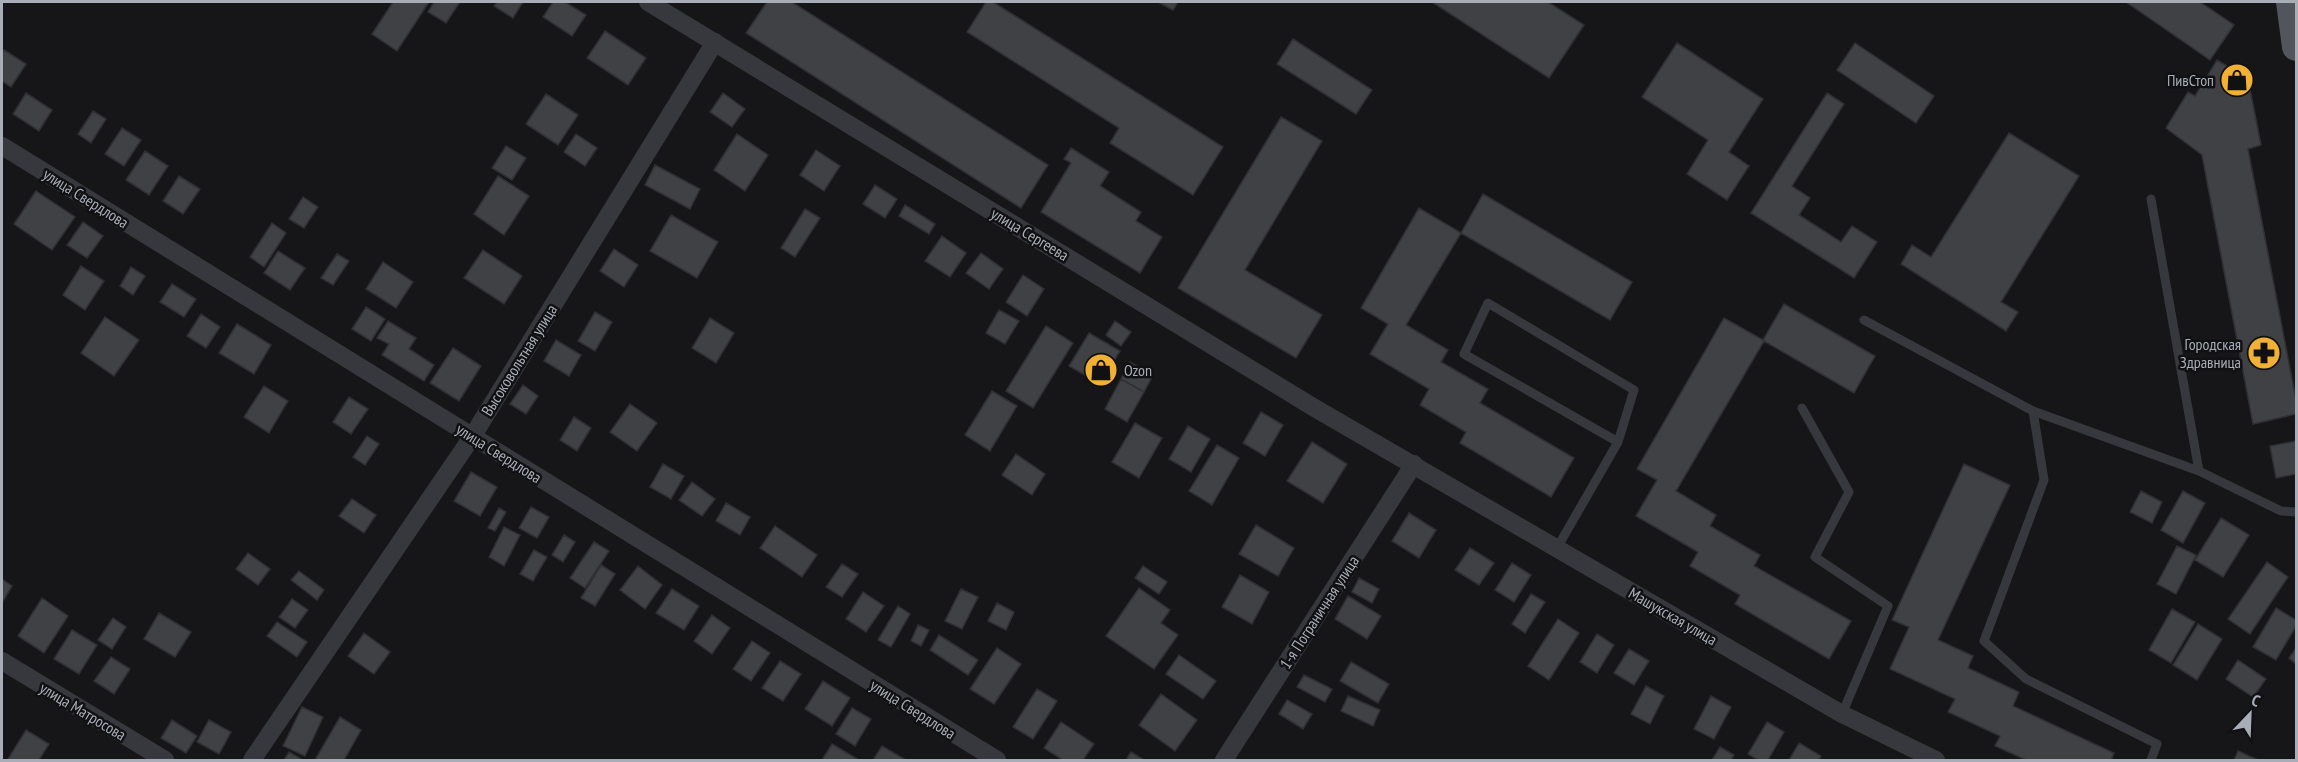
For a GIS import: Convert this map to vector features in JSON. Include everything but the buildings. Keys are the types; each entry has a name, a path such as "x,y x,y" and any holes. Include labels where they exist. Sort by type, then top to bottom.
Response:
{"main road":[{"path":"2290,2 2296,47"}],"street":[{"name":"улица Сергеева","path":"648,2 1313,407 1414,464"},
{"name":"Высоковольтная улица","path":"252,760 472,437 715,42"},
{"name":"улица Свердлова","path":"2,146 997,760"},
{"name":"Машукская улица","path":"1414,464 1842,714 1936,760"},
{"name":"1-я Пограничная улица","path":"1224,760 1414,464"},
{"name":"улица Матросова","path":"2,661 165,760"}],"lane":[{"path":"2151,200 2199,471"},
{"path":"1557,548 1618,442 1634,390 1488,303 1464,354 1618,442"},
{"path":"1864,320 2033,411 2199,471 2281,511 2296,512"},
{"path":"1802,408 1849,492 1815,557 1888,606 1842,714"},
{"path":"2033,411 2044,480 1984,641 2026,679 2157,744 2151,760"}],"place":[{"name":"ПивСтоп","path":"2237,80"},
{"name":"Городская Здравница","path":"2264,353"},
{"name":"Ozon","path":"1101,370"}]}
